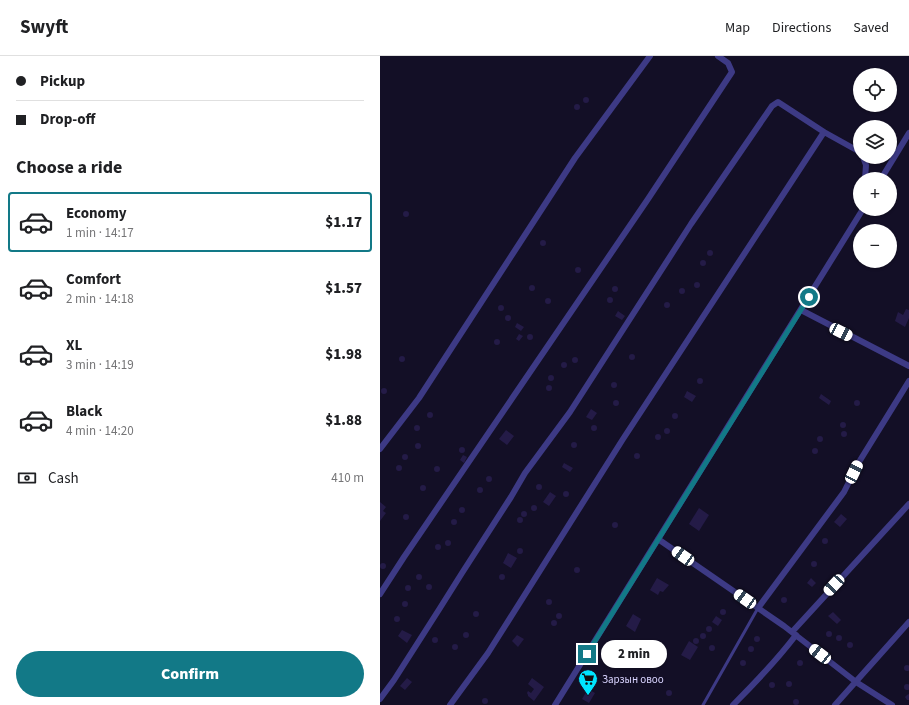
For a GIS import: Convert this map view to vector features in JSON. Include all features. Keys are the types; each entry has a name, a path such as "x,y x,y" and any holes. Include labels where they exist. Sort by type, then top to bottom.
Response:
{"street":[{"path":"380,448 419,398 575,158 650,56"},
{"path":"380,594 648,200 732,72 728,63 718,56"},
{"path":"380,699 394,680 526,473 570,412 691,224 772,106 778,102 824,132 853,148"},
{"path":"450,705 488,653 627,432 824,132"},
{"path":"885,172 909,133"},
{"path":"555,705 859,216"},
{"path":"800,310 909,366"},
{"path":"758,608 844,492 859,462 909,381"},
{"path":"733,705 772,665 788,646 794,633 909,504"},
{"path":"658,539 794,633 856,682 892,705"},
{"path":"835,705 909,622"}],"lane":[{"path":"703,705 758,608"}],"building":[{"path":"586,97 589,100 586,103 583,100"},
{"path":"577,104 580,107 577,110 574,107"},
{"path":"406,211 409,214 406,217 403,214"},
{"path":"543,240 546,243 543,246 540,243"},
{"path":"710,250 713,253 710,256 707,253"},
{"path":"703,260 706,263 703,266 700,263"},
{"path":"578,267 581,270 578,273 575,270"},
{"path":"697,282 700,285 697,288 694,285"},
{"path":"532,285 535,288 532,291 529,288"},
{"path":"615,286 618,289 615,292 612,289"},
{"path":"682,288 685,291 682,294 679,291"},
{"path":"610,297 613,300 610,303 607,300"},
{"path":"548,298 551,301 548,304 545,301"},
{"path":"667,302 670,305 667,308 664,305"},
{"path":"501,305 504,308 501,311 498,308"},
{"path":"906,309 909,310 909,318 905,327 895,321 898,312 903,315"},
{"path":"618,311 625,316 622,320 615,316"},
{"path":"508,315 511,318 508,321 505,318"},
{"path":"517,323 524,327 521,331 515,327"},
{"path":"519,334 523,336 519,341 516,339"},
{"path":"530,334 533,337 530,340 527,337"},
{"path":"497,339 500,342 497,345 494,342"},
{"path":"632,354 635,357 632,360 629,357"},
{"path":"402,356 405,359 402,362 399,359"},
{"path":"575,357 578,360 575,363 572,360"},
{"path":"564,362 567,365 564,368 561,365"},
{"path":"551,375 554,378 551,381 548,378"},
{"path":"700,378 703,381 700,384 697,381"},
{"path":"614,382 617,385 614,388 611,385"},
{"path":"549,385 552,388 549,391 546,388"},
{"path":"384,388 387,391 384,394 381,391"},
{"path":"687,391 696,396 692,402 684,397"},
{"path":"821,394 831,401 829,405 819,398"},
{"path":"616,400 619,403 616,406 613,403"},
{"path":"857,400 860,403 857,406 854,403"},
{"path":"591,409 597,413 592,420 586,417"},
{"path":"430,412 433,415 430,418 427,415"},
{"path":"675,413 678,416 675,419 672,416"},
{"path":"843,422 846,425 843,428 840,425"},
{"path":"417,425 420,428 417,431 414,428"},
{"path":"594,425 597,428 594,431 591,428"},
{"path":"667,428 670,431 667,434 664,431"},
{"path":"506,430 514,436 507,445 499,439"},
{"path":"844,431 847,434 844,437 841,434"},
{"path":"658,434 661,437 658,440 655,437"},
{"path":"820,436 823,439 820,442 817,439"},
{"path":"574,442 577,445 574,448 571,445"},
{"path":"418,443 421,446 418,449 415,446"},
{"path":"462,447 465,450 462,453 459,450"},
{"path":"815,448 818,451 815,454 812,451"},
{"path":"637,453 640,456 637,459 634,456"},
{"path":"405,454 408,457 405,460 402,457"},
{"path":"463,455 467,457 464,463 460,460"},
{"path":"564,463 573,468 570,472 562,467"},
{"path":"399,465 402,468 399,471 396,468"},
{"path":"437,466 440,469 437,472 434,469"},
{"path":"489,476 492,479 489,482 486,479"},
{"path":"539,484 542,487 539,490 536,487"},
{"path":"423,485 426,488 423,491 420,488"},
{"path":"480,487 483,490 480,493 477,490"},
{"path":"566,491 569,494 566,497 563,494"},
{"path":"550,492 556,496 549,506 543,502"},
{"path":"380,502 386,507 383,511 386,513 380,521"},
{"path":"534,505 537,508 534,511 531,508"},
{"path":"462,507 465,510 462,513 459,510"},
{"path":"699,508 709,515 699,531 689,524"},
{"path":"524,511 527,514 524,517 521,514"},
{"path":"406,514 409,517 406,520 403,517"},
{"path":"841,514 847,519 840,527 834,522"},
{"path":"520,517 523,520 520,523 517,520"},
{"path":"454,519 457,522 454,525 451,522"},
{"path":"615,522 618,525 615,528 612,525"},
{"path":"825,538 828,541 825,544 822,541"},
{"path":"448,540 451,543 448,546 445,543"},
{"path":"438,544 441,547 438,550 435,547"},
{"path":"520,548 523,551 520,554 517,551"},
{"path":"508,553 517,558 511,568 503,563"},
{"path":"814,561 817,564 814,567 811,564"},
{"path":"383,563 386,566 383,569 380,566"},
{"path":"577,567 580,570 577,573 574,570"},
{"path":"419,574 422,577 419,580 416,577"},
{"path":"502,574 505,577 502,580 499,577"},
{"path":"657,578 669,585 663,592 660,591 658,595 650,590"},
{"path":"811,578 816,583 812,587 807,583"},
{"path":"429,584 432,587 429,590 426,587"},
{"path":"408,585 411,588 408,591 405,588"},
{"path":"784,597 787,600 784,603 781,600"},
{"path":"549,599 552,602 549,605 546,602"},
{"path":"405,601 408,604 405,607 402,604"},
{"path":"723,609 726,612 723,615 720,612"},
{"path":"476,611 479,614 476,617 473,614"},
{"path":"833,612 841,620 837,624 828,616"},
{"path":"559,613 562,616 559,619 556,616"},
{"path":"633,614 641,619 635,632 626,626"},
{"path":"397,616 400,619 397,622 394,619"},
{"path":"716,616 722,620 718,626 712,622"},
{"path":"554,620 557,623 554,626 551,623"},
{"path":"709,626 712,629 709,632 706,629"},
{"path":"402,630 412,635 407,643 398,636"},
{"path":"829,631 832,634 829,637 826,634"},
{"path":"466,632 469,635 466,638 463,635"},
{"path":"703,633 706,636 703,639 700,636"},
{"path":"517,635 524,639 518,647 512,641"},
{"path":"839,635 842,638 839,641 836,638"},
{"path":"757,636 760,639 757,642 754,639"},
{"path":"435,637 438,640 435,643 432,640"},
{"path":"696,638 699,641 696,644 693,641"},
{"path":"689,641 698,647 690,660 681,655"},
{"path":"850,642 853,645 850,648 847,645"},
{"path":"455,644 458,647 455,650 452,647"},
{"path":"712,645 715,648 712,651 709,648"},
{"path":"751,646 754,649 751,652 748,649"},
{"path":"743,660 746,663 743,666 740,663"},
{"path":"800,660 803,663 800,666 797,663"},
{"path":"907,665 910,668 907,671 904,668"},
{"path":"407,678 412,682 405,690 400,686"},
{"path":"532,678 544,687 534,701 528,696 527,693 528,691 531,693 534,689 528,684"},
{"path":"789,681 792,684 789,687 786,684"},
{"path":"772,682 775,685 772,688 769,685"},
{"path":"907,684 910,687 907,690 904,687"},
{"name":"Зарзын овоо","path":"588,689 595,693 589,703 582,699"},
{"path":"669,690 672,693 669,696 666,693"},
{"path":"909,694 909,700 907,700 905,697"},
{"path":"485,698 488,701 485,704 482,701"},
{"path":"796,699 799,702 796,705 793,702"}],"place":[{"name":"Зарзын овоо","path":"588,696"}],"route":[{"path":"587,654 809,297"}]}
